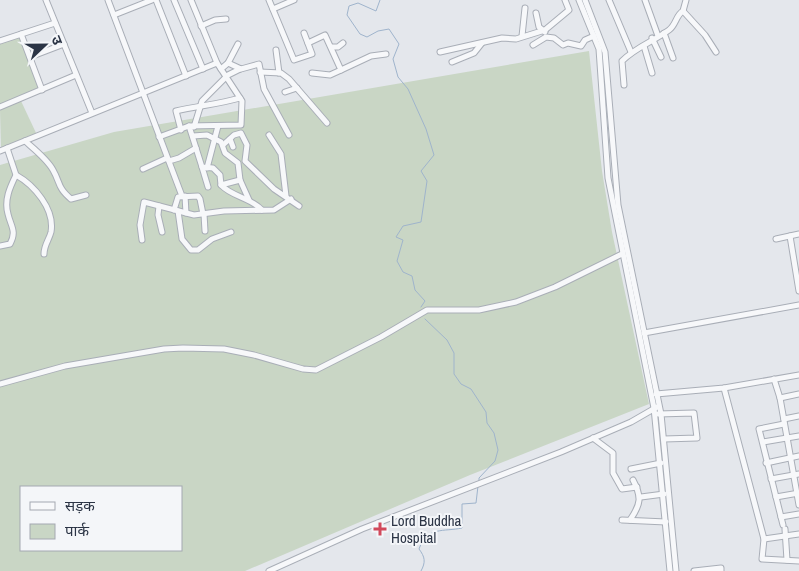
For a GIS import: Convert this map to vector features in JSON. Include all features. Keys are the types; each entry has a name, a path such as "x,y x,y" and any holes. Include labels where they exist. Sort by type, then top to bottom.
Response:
{"street":[{"path":"46,0 92,113"},
{"path":"108,0 183,196 186,213"},
{"path":"114,15 154,0 186,76"},
{"path":"174,0 203,69"},
{"path":"190,0 219,66 242,100 240,133 248,145 245,161 274,188 299,206"},
{"path":"269,0 292,58 312,54 304,33"},
{"path":"272,9 294,0"},
{"path":"440,52 502,38 516,39 545,30 569,10 566,0"},
{"path":"578,0 599,49 608,178 622,254 643,333"},
{"path":"585,0 605,52 618,205 655,394 666,522 676,571"},
{"path":"609,0 631,52"},
{"path":"645,0 672,58"},
{"path":"624,85 622,61 631,52 660,35 683,11 686,0"},
{"path":"522,36 525,8"},
{"path":"683,11 705,35 716,52"},
{"path":"536,14 540,27 545,30 546,37"},
{"path":"201,26 215,20 226,19"},
{"path":"549,21 560,19"},
{"path":"0,41 54,23"},
{"path":"661,57 660,35 666,24"},
{"path":"21,34 42,90"},
{"path":"308,43 325,35 332,47 340,70"},
{"path":"533,45 546,37 554,38 563,45 568,43 581,46 585,40 594,36"},
{"path":"332,47 338,47 343,43"},
{"path":"452,62 475,52 482,43"},
{"path":"30,58 64,44"},
{"path":"228,64 238,44"},
{"path":"644,46 652,73"},
{"path":"276,50 278,73"},
{"path":"312,73 330,74 371,56 386,54"},
{"path":"208,187 204,167 196,148 192,126 203,104 202,101 226,77 240,69 257,63 264,89 288,135"},
{"path":"0,151 203,69 228,64 240,69"},
{"path":"260,72 278,73 289,79 327,123"},
{"path":"0,107 76,75"},
{"path":"137,95 140,82"},
{"path":"285,92 297,88"},
{"path":"180,130 176,111 203,104 218,104 240,98"},
{"path":"160,136 192,126 241,125"},
{"path":"204,167 218,126"},
{"path":"223,145 240,133"},
{"path":"193,136 207,135 223,145 225,153 238,163 240,180 249,200"},
{"path":"269,135 281,154 289,198"},
{"path":"230,139 233,147"},
{"path":"25,141 46,160 53,171 60,190 72,199 86,195"},
{"path":"0,246 10,244 14,237 14,228 7,213 8,192 16,175 7,148"},
{"path":"143,169 196,148"},
{"path":"204,167 213,168 220,175 221,185 228,192 249,200 262,210"},
{"path":"16,175 26,180 41,197 50,219 50,232 44,244 44,254"},
{"path":"221,185 240,180"},
{"path":"205,231 199,196 178,197 176,211 182,239 191,250 198,250 212,239 231,232"},
{"path":"142,240 140,225 144,202 194,216 274,210 289,198"},
{"path":"159,206 158,214 162,232"},
{"path":"776,240 799,234"},
{"path":"790,236 799,290"},
{"path":"0,384 65,366 164,349 224,349 310,370 348,353 427,310 479,310 516,302 556,287 622,254"},
{"path":"643,333 799,306"},
{"path":"655,394 724,388 799,375"},
{"path":"774,379 780,398 790,458 796,475 799,505"},
{"path":"724,388 764,539 762,559 799,561"},
{"path":"780,398 799,394"},
{"path":"657,410 664,439 670,571"},
{"path":"268,571 362,529 473,487 657,410 694,413 697,438 664,439"},
{"path":"788,560 786,536 766,462 760,429 799,416"},
{"path":"762,442 799,436"},
{"path":"593,438 613,453 613,473 622,489 636,487"},
{"path":"766,462 799,456"},
{"path":"631,469 661,463"},
{"path":"771,479 796,475"},
{"path":"630,520 639,507 641,497 633,480"},
{"path":"776,497 798,493"},
{"path":"641,497 664,494"},
{"path":"781,517 799,514"},
{"path":"622,520 666,522"},
{"path":"764,539 799,534"},
{"path":"694,571 721,568 721,571"}],"green space":[{"path":"19,36 41,89 0,105 0,42"},
{"path":"589,51 602,171 612,232 649,404 470,475 245,571 0,571 0,165 114,132"},
{"path":"21,101 37,135 1,149 0,110"}],"waterway":[{"path":"380,0 376,11 358,3 349,6 347,15 360,34 367,37 378,31 389,29 399,44 393,59 398,77 408,89 426,129 434,155 421,171 427,181 421,222 403,226 396,237 403,240 397,261 403,272 412,276 415,290 425,301 421,307"},
{"path":"425,319 447,340 454,353 454,374 461,384 471,389 486,412 487,423 494,433 498,450 495,461 479,478 479,482"},
{"path":"421,571 424,565 423,555 419,549 422,542 431,533 462,528 462,504 476,503 478,486"}],"place":[{"name":"Lord Buddha Hospital","path":"380,529"}]}
